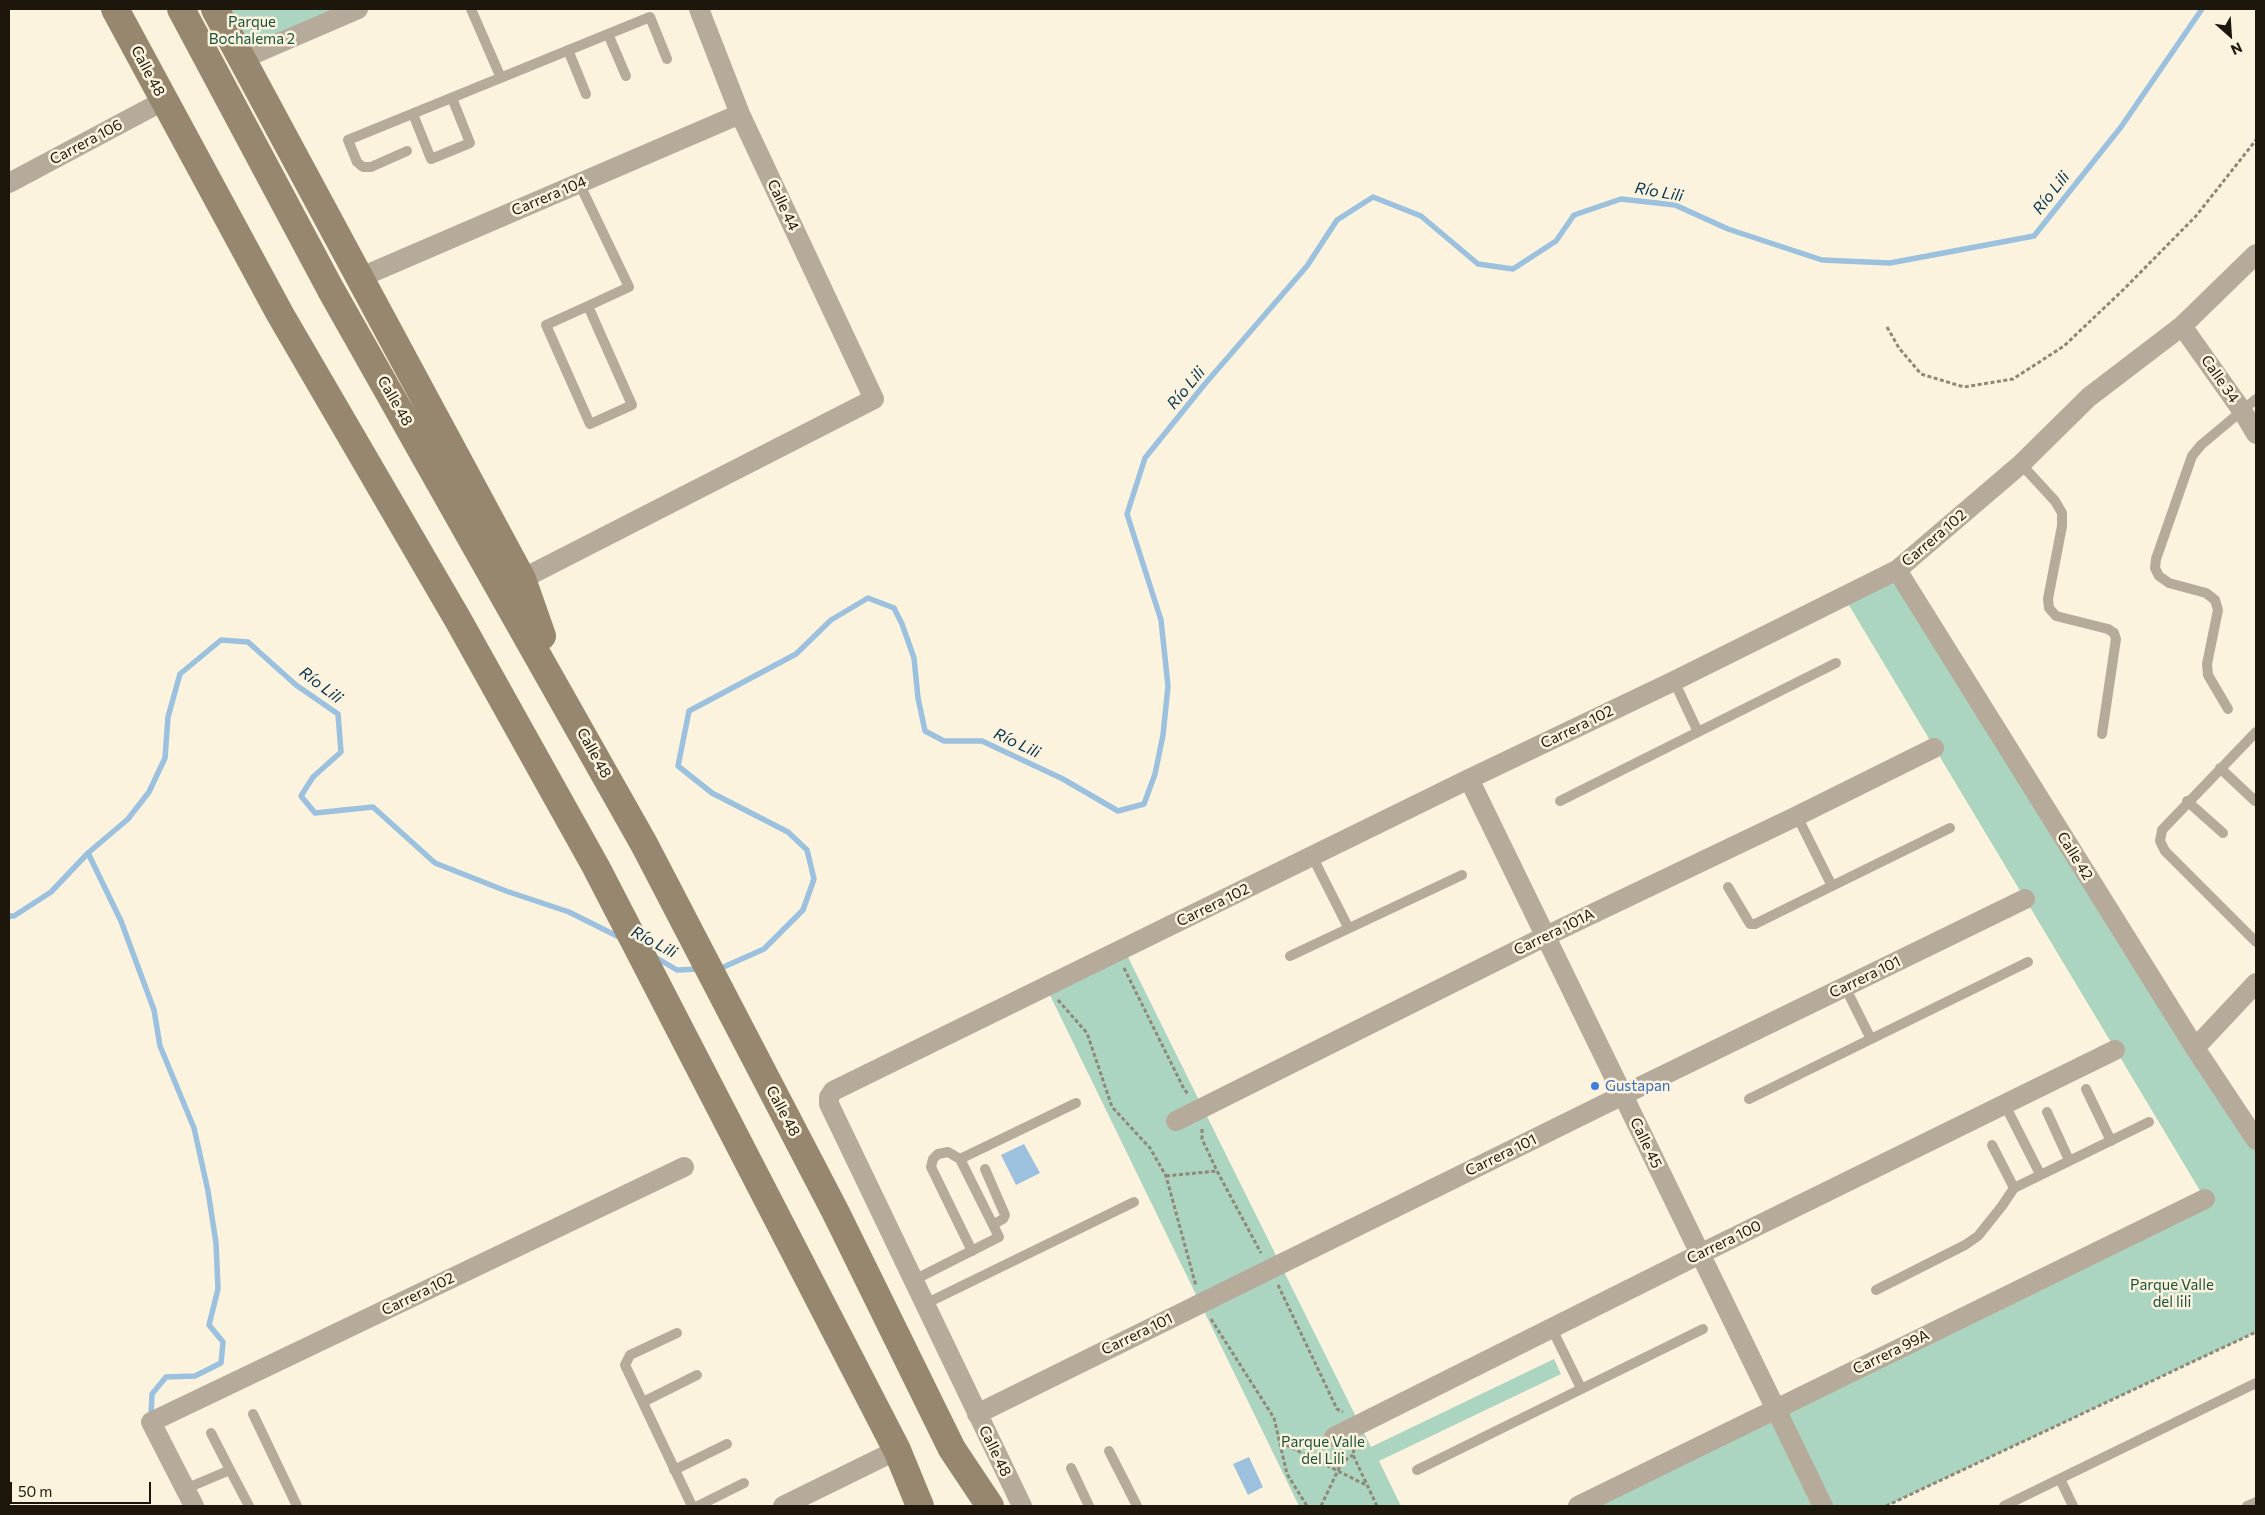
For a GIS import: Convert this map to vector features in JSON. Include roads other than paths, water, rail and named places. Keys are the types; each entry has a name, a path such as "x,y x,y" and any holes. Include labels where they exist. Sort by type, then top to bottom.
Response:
{"main road":[{"name":"Calle 48","path":"115,9 280,314 522,732 601,876 897,1450 920,1506"},
{"name":"Calle 48","path":"181,9 332,290 644,844 836,1213 952,1449 990,1506"},
{"path":"215,9 522,579 567,705"}],"street":[{"path":"242,59 358,9"},
{"name":"Calle 44","path":"522,579 874,399 740,114 699,9"},
{"name":"Carrera 106","path":"9,183 164,101"},
{"name":"Carrera 104","path":"359,278 740,114"},
{"name":"Carrera 102","path":"829,1098 834,1091 1046,986 1674,681 1897,570 2021,464 2089,397 2182,326 2256,254"},
{"name":"Calle 34","path":"2182,326 2250,405 2256,434"},
{"name":"Calle 42","path":"1897,570 2195,1048 2256,1140"},
{"name":"Carrera 101A","path":"1176,1121 1546,936 1934,748"},
{"name":"Calle 45","path":"1469,779 1823,1506"},
{"name":"Carrera 101","path":"978,1414 1201,1302 2025,899"},
{"path":"2195,1048 2256,983"},
{"name":"Carrera 100","path":"1334,1437 1700,1254 2116,1050"},
{"name":"Calle 48","path":"829,1098 829,1104 1022,1506"},
{"name":"Carrera 102","path":"190,1498 151,1422 684,1167"},
{"name":"Carrera 99A","path":"1578,1506 2205,1199"},
{"path":"783,1506 897,1450"}],"lane":[{"path":"471,9 502,78"},
{"path":"407,151 371,167 363,167 358,162 348,140 650,17 667,59"},
{"path":"608,34 626,76"},
{"path":"568,50 586,94"},
{"path":"413,114 431,159 470,143 452,98"},
{"path":"579,183 629,287 546,325 590,424 632,405 588,306"},
{"path":"2228,709 2208,675 2207,664 2218,610 2215,600 2206,594 2169,583 2159,576 2155,568 2156,559 2192,456 2201,445 2250,405"},
{"path":"2021,464 2055,501 2062,513 2062,526 2048,599 2049,608 2056,616 2108,629 2114,633 2116,640 2102,734"},
{"path":"1560,801 1836,663"},
{"path":"1674,681 1698,732"},
{"path":"2255,737 2220,768 2187,802 2162,830 2160,841 2165,851 2256,942"},
{"path":"2220,768 2255,801"},
{"path":"2187,802 2223,834"},
{"path":"1797,816 1832,886"},
{"path":"1728,887 1750,924 1755,924 1950,828"},
{"path":"1312,856 1348,927"},
{"path":"1290,956 1348,927 1462,875"},
{"path":"1749,1099 2028,962"},
{"path":"1845,987 1871,1039"},
{"path":"2086,1089 2111,1140"},
{"path":"960,1159 1076,1103"},
{"path":"2005,1105 2040,1174"},
{"path":"2047,1112 2069,1160"},
{"path":"1876,1290 1965,1245 1978,1236 2014,1188 2149,1122"},
{"path":"1992,1145 2014,1188"},
{"path":"914,1280 972,1251 999,1236 960,1159 953,1153 944,1152 932,1159 931,1166 972,1251"},
{"path":"985,1169 1005,1215 994,1224"},
{"path":"925,1304 1134,1202"},
{"path":"1552,1329 1581,1388"},
{"path":"1417,1470 1703,1329"},
{"path":"677,1333 630,1355 625,1365 692,1506"},
{"path":"643,1402 697,1375"},
{"path":"2004,1506 2256,1382"},
{"path":"253,1414 297,1506"},
{"path":"211,1433 249,1506"},
{"path":"674,1470 727,1444"},
{"path":"1110,1451 1137,1506"},
{"path":"1071,1468 1089,1506"},
{"path":"190,1498 230,1470"},
{"path":"2060,1479 2073,1506"},
{"path":"698,1506 744,1483"},
{"path":"2247,1506 2256,1502"}],"water":[{"path":"1024,1144 1040,1173 1016,1185 1001,1155"},
{"path":"1249,1457 1263,1487 1248,1495 1233,1464"}],"waterway":[{"name":"Río Lili","path":"719,969 764,949 803,910 814,879 807,850 788,832 712,793 678,766 689,711 796,654 831,620 868,598 894,608 902,624 914,658 918,698 925,731 944,741 982,741 1063,779 1118,811 1144,804 1155,774 1163,735 1168,686 1161,620 1127,514 1145,458 1204,385 1307,266 1337,220 1373,197 1421,216 1478,264 1513,269 1556,241 1574,215 1621,199 1675,205 1728,229 1822,260 1890,263 2034,236 2121,127 2202,9"},
{"name":"Río Lili","path":"9,916 14,916 51,892 88,853 128,819 149,792 165,758 168,717 180,674 221,640 248,642 296,685 338,714 341,752 313,777 301,796 315,813 373,807 435,863 506,891 569,912 623,939"},
{"path":"88,853 121,921 154,1010 160,1046 194,1128 208,1191 216,1243 218,1289 209,1325 223,1342 221,1363 195,1376 166,1377 152,1394 151,1417"},
{"name":"Río Lili","path":"655,957 677,970 699,969"}],"place":[{"name":"Gustapan","path":"1595,1086"}],"park label":[{"name":"Parque Bochalema 2","path":"252,30"},
{"name":"Parque Valle del lili","path":"2172,1294"},
{"name":"Parque Valle del Lili","path":"1323,1450"}]}
